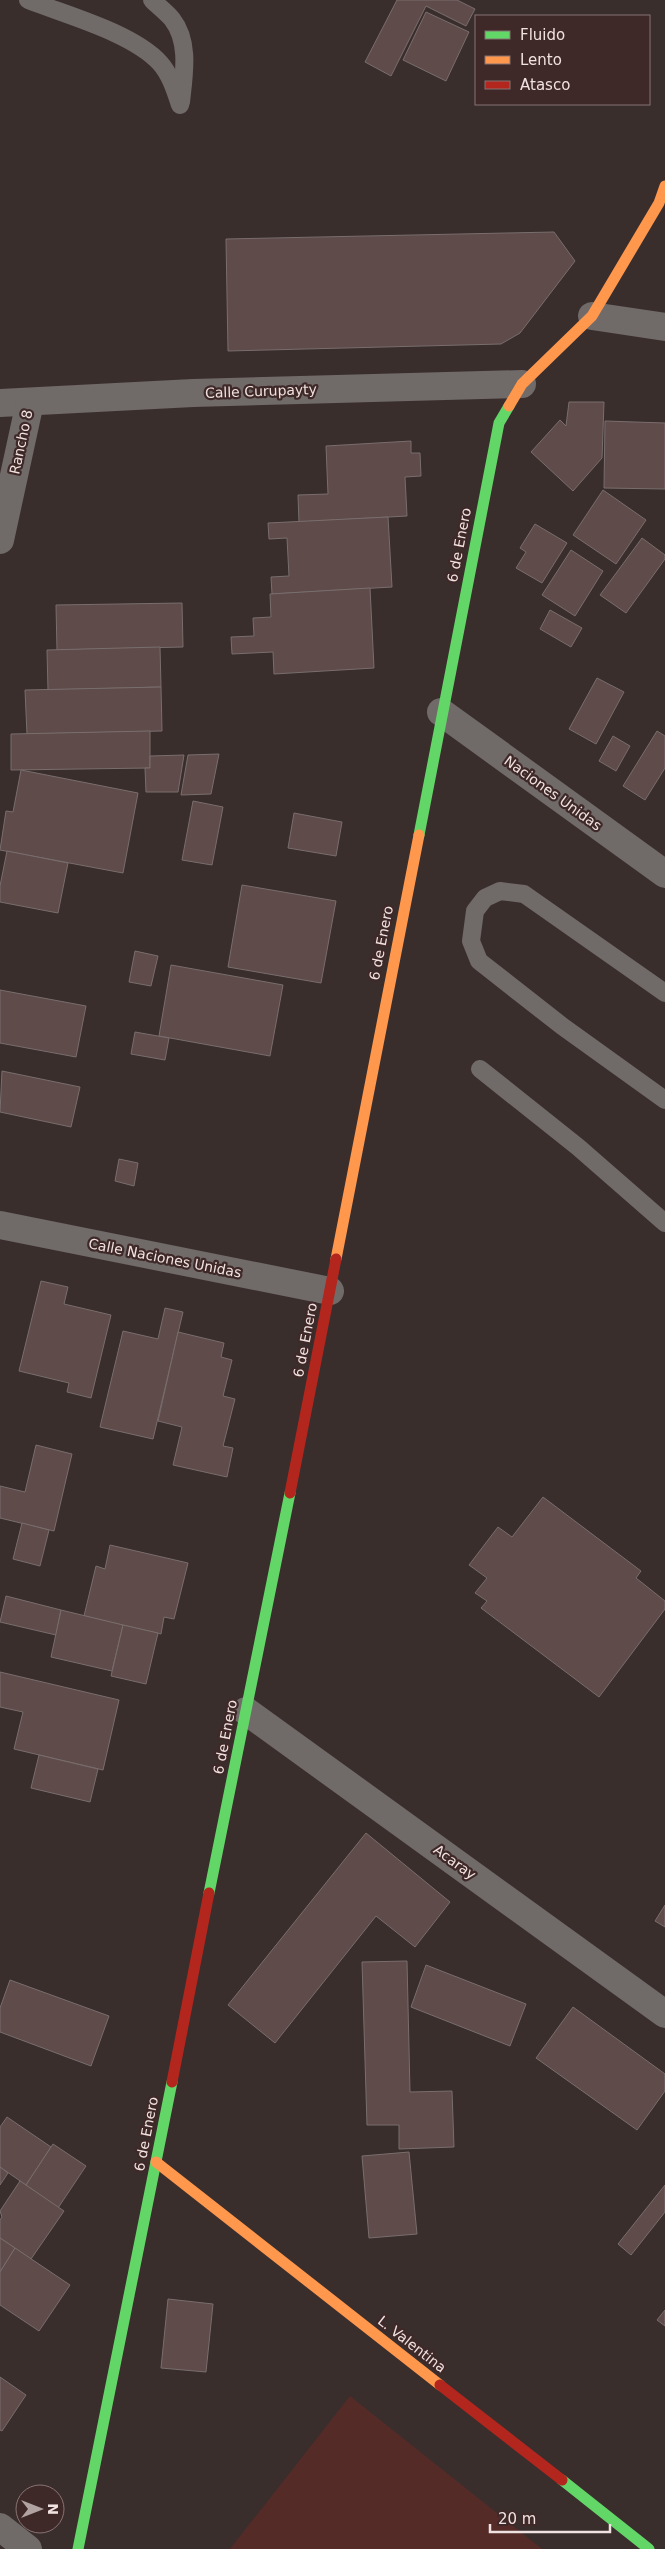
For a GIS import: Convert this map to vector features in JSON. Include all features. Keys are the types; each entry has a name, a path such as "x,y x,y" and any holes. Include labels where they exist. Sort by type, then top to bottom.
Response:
{"main road":[{"name":"6 de Enero","path":"78,2549 330,1291 441,712 499,423 522,384 592,316 659,203 665,186"},
{"name":"L. Valentina","path":"156,2162 649,2549"}],"street":[{"path":"592,316 665,327"},
{"name":"Calle Curupayty","path":"0,403 194,393 522,384"},
{"name":"Rancho 8","path":"0,540 30,402"},
{"name":"Naciones Unidas","path":"441,712 665,874"},
{"name":"Calle Naciones Unidas","path":"0,1225 330,1291"},
{"name":"Acaray","path":"246,1711 665,2014"},
{"path":"0,2527 28,2549"}],"lane":[{"path":"28,0 135,42 160,63 172,82 180,105 185,68 183,41 172,19 152,0"},
{"path":"665,993 524,894 500,891 485,898 475,911 471,941 479,960 562,1026 665,1100"},
{"path":"480,1069 578,1147 665,1223"}],"shaded area":[{"path":"350,2396 542,2549 230,2549"}],"building":[{"path":"397,0 457,0 475,9 466,26 426,6 391,76 365,62"},
{"path":"426,12 469,32 446,81 403,60"},
{"path":"554,232 575,261 520,333 501,344 228,351 226,239"},
{"path":"569,402 604,402 602,458 573,491 531,452 560,420 566,426"},
{"path":"605,421 665,423 665,489 604,488"},
{"path":"411,441 411,453 420,453 421,476 405,477 407,516 299,522 298,495 328,494 326,446"},
{"path":"603,490 646,520 616,564 573,535"},
{"path":"388,517 392,587 272,594 271,577 289,576 287,538 269,539 268,523"},
{"path":"535,524 567,543 542,583 516,568 526,552 520,548"},
{"path":"642,538 665,555 665,559 626,613 600,595"},
{"path":"571,550 603,571 575,616 542,595"},
{"path":"370,588 374,668 274,674 273,652 232,654 231,637 254,636 253,618 271,617 270,594"},
{"path":"182,603 183,647 57,650 56,605"},
{"path":"550,610 582,628 571,647 540,629"},
{"path":"160,647 161,687 48,690 47,650"},
{"path":"597,678 624,692 596,744 569,729"},
{"path":"161,687 162,731 27,734 25,690"},
{"path":"150,731 150,768 11,770 11,734"},
{"path":"657,731 665,736 665,768 645,800 623,786"},
{"path":"613,736 630,746 616,771 599,761"},
{"path":"219,754 211,794 181,795 188,755"},
{"path":"184,755 178,792 146,792 145,768 150,768 150,756"},
{"path":"21,770 138,793 123,873 0,850 6,811 13,812"},
{"path":"193,801 223,807 212,865 182,860"},
{"path":"294,813 342,822 336,856 288,848"},
{"path":"7,851 68,863 58,913 0,902 0,886"},
{"path":"242,885 336,901 321,983 228,967"},
{"path":"135,951 158,956 151,986 129,982"},
{"path":"171,965 283,985 270,1056 159,1036"},
{"path":"0,990 86,1006 76,1057 0,1043"},
{"path":"135,1032 169,1038 165,1060 131,1054"},
{"path":"2,1071 80,1087 71,1127 0,1112"},
{"path":"119,1159 138,1163 134,1186 115,1181"},
{"path":"41,1281 68,1287 64,1304 111,1315 91,1398 67,1392 69,1383 19,1371"},
{"path":"165,1308 183,1312 153,1439 100,1427 123,1331 158,1339"},
{"path":"178,1332 224,1343 221,1357 232,1360 223,1396 235,1399 223,1446 233,1448 227,1477 173,1465 182,1427 158,1421"},
{"path":"36,1445 72,1454 54,1531 0,1518 0,1486 25,1492"},
{"path":"543,1497 641,1571 636,1578 665,1601 665,1609 599,1697 481,1608 487,1601 475,1593 487,1578 469,1565 498,1527 512,1537"},
{"path":"22,1523 49,1530 40,1566 13,1559"},
{"path":"110,1545 188,1563 174,1619 164,1617 161,1634 84,1616 96,1566 105,1569"},
{"path":"6,1596 61,1610 56,1635 0,1622"},
{"path":"61,1610 123,1625 112,1671 51,1657"},
{"path":"123,1625 158,1633 146,1684 111,1676"},
{"path":"0,1672 119,1700 103,1770 14,1749 23,1712 0,1707"},
{"path":"39,1755 98,1769 90,1802 31,1788"},
{"path":"366,1833 450,1902 415,1947 376,1916 275,2043 228,2005"},
{"path":"665,1905 665,1927 655,1921"},
{"path":"407,1961 410,2092 452,2091 454,2147 399,2149 399,2125 367,2125 362,1962"},
{"path":"426,1965 526,2004 510,2046 411,2007"},
{"path":"10,1980 109,2016 91,2066 0,2032 0,2008"},
{"path":"573,2007 665,2074 665,2091 637,2130 536,2058"},
{"path":"7,2117 51,2147 26,2185 0,2167 0,2127"},
{"path":"53,2144 86,2166 58,2208 26,2185"},
{"path":"409,2152 417,2234 369,2238 362,2156"},
{"path":"0,2167 8,2173 0,2185"},
{"path":"20,2181 64,2211 31,2259 0,2238 0,2220 2,2217 0,2211"},
{"path":"665,2185 665,2212 631,2255 618,2244"},
{"path":"0,2238 15,2248 0,2272"},
{"path":"15,2248 70,2285 39,2331 0,2305 0,2272"},
{"path":"168,2299 213,2304 206,2372 161,2368"},
{"path":"665,2310 665,2326 657,2320"},
{"path":"0,2377 26,2395 2,2431 0,2430"}],"traffic: fast":[{"path":"419,835 499,423 509,406"},
{"path":"209,1893 290,1493"},
{"path":"78,2549 172,2082"},
{"path":"562,2480 649,2549"}],"traffic: slow":[{"path":"509,406 522,384 592,316 659,203 665,186"},
{"path":"336,1259 419,835"},
{"path":"156,2162 440,2385"}],"traffic: jam":[{"path":"290,1493 336,1259"},
{"path":"172,2082 209,1893"},
{"path":"440,2385 562,2480"}]}
